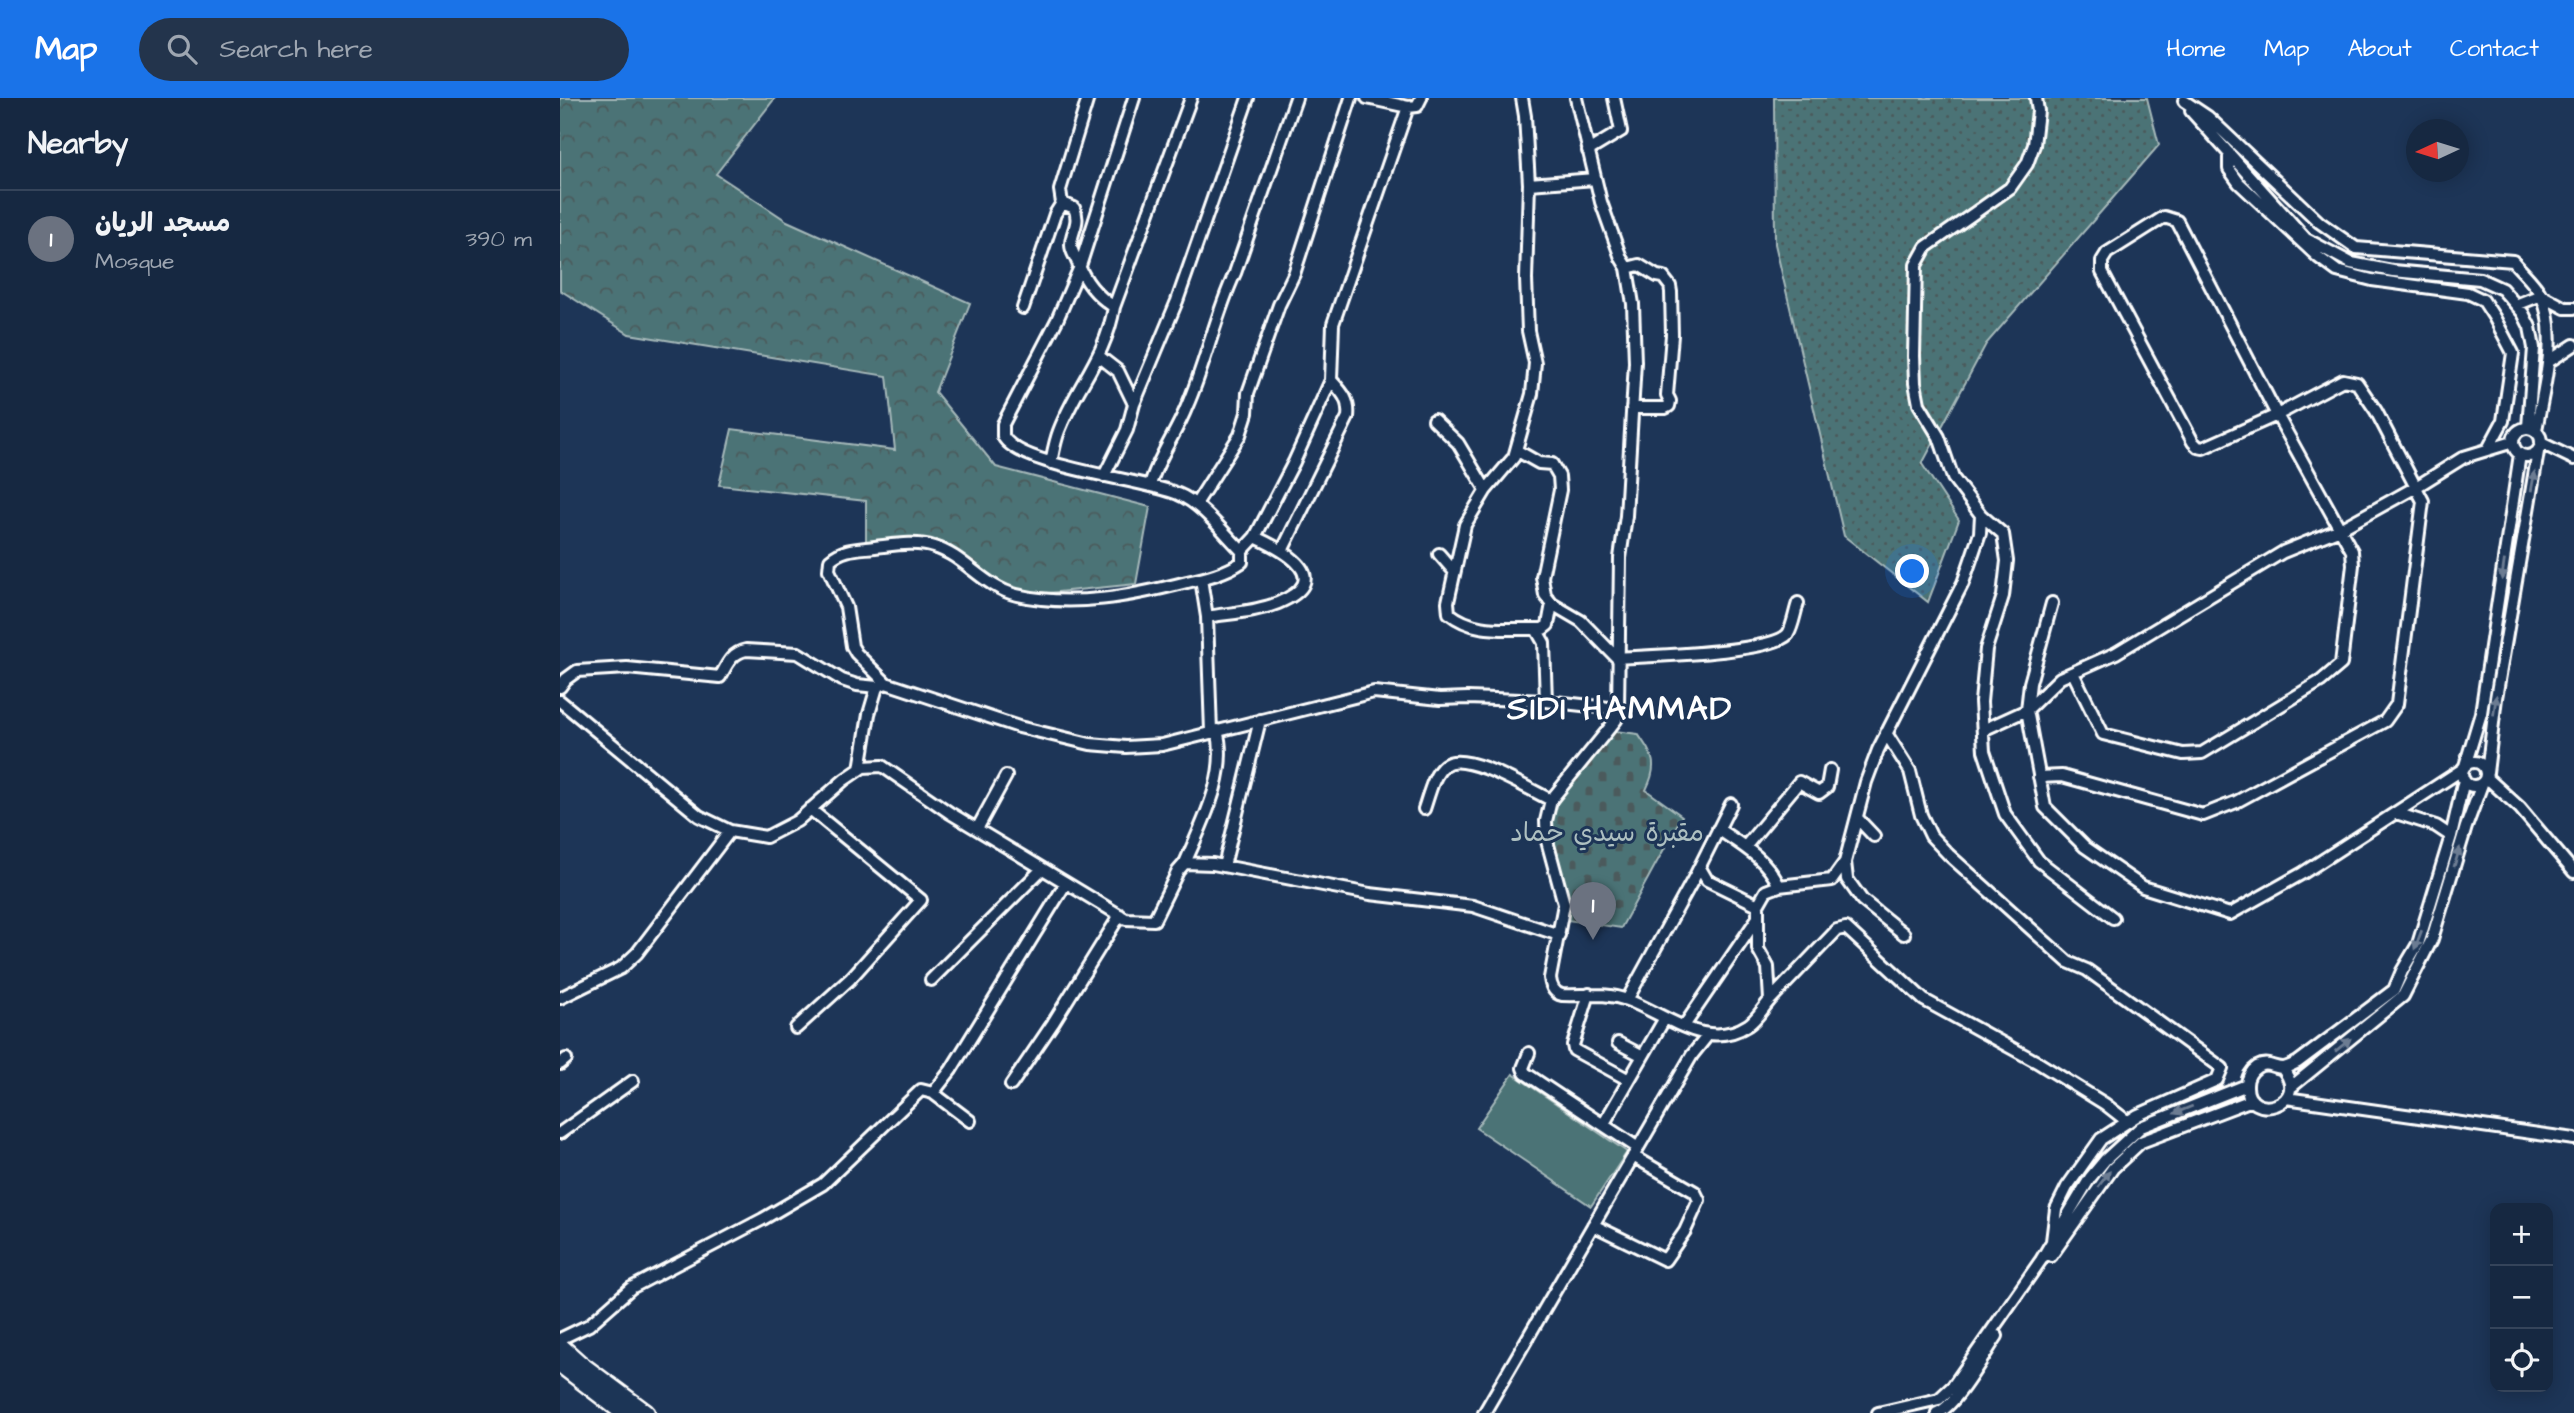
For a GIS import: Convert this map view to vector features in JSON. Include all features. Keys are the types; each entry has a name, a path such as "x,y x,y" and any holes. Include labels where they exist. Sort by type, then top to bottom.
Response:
{"highway":[{"path":"560,1346 646,1413"},
{"path":"560,1364 624,1413"}],"street":[{"path":"1023,308 1055,214 1062,202 1060,190 1088,98"},
{"path":"1134,98 1079,269 1057,320 1002,430 1006,442 1051,463 1179,494 1196,505 1242,551"},
{"path":"1051,463 1058,433 1082,384 1100,357 1111,329 1114,307 1191,98"},
{"path":"1104,475 1127,430 1134,404 1177,301 1248,98"},
{"path":"1150,485 1156,464 1186,408 1222,300 1235,273 1296,98"},
{"path":"1196,505 1240,435 1247,413 1248,393 1279,305 1294,274 1350,98"},
{"path":"1367,98 1408,107 1417,106 1421,98"},
{"path":"1522,98 1529,184 1526,279 1528,331 1535,363 1532,394 1514,457 1486,490 1465,524 1448,602 1450,612 1457,619 1474,627 1487,629 1543,629 1548,625 1552,604"},
{"path":"1576,98 1595,179 1621,258 1627,268 1633,304 1635,362 1626,516 1620,558 1618,709 1616,720 1551,800 1546,821 1547,841 1564,902 1553,958 1551,986 1562,995 1603,994 1627,1000 1707,1035 1728,1034 1750,1024 1837,930 1846,928 1924,1000 2133,1118"},
{"path":"1588,151 1621,131 1614,98"},
{"path":"2036,98 2038,111 2034,145 2027,164 2010,188 1926,247 1916,265 1915,383 1919,404 1939,437 1954,478 1981,515 2003,534 2007,561 2003,596 1986,649 1981,702 1984,751 2005,814 2039,861 2113,918"},
{"path":"2183,100 2306,239 2351,263 2393,271 2480,279 2502,289 2523,313 2534,348 2532,429 2540,447 2496,698 2485,778 2466,827 2432,939 2403,996 2273,1107 2259,1105 2252,1100 2247,1085 2249,1075 2260,1065 2282,1068 2290,1081 2288,1093"},
{"path":"2183,100 2207,117 2319,222 2356,247 2513,261 2541,295 2565,308 2574,309"},
{"path":"881,685 852,646 848,635 846,607 829,570 830,560 845,550 904,544 934,546 985,581 1014,594 1044,600 1099,599 1143,594 1201,579 1242,562 1242,551 1255,537 1294,462 1331,380 1333,324 1408,107"},
{"path":"2229,153 2230,169 2239,183 2318,257 2337,271 2372,280 2468,293 2483,300 2513,353 2504,421 2488,449"},
{"path":"1529,184 1595,179"},
{"path":"1062,202 1074,208 1078,215 1071,244 1079,269 1091,290 1114,307"},
{"path":"2039,777 2062,776 2203,815 2236,802 2385,721 2397,704 2423,501 2376,411 2357,383 2343,380 2277,415 2203,448 2198,447 2102,272 2102,261 2107,253 2164,217 2177,221 2277,415 2352,551 2353,565 2341,664 2320,681 2202,753 2183,754 2103,734 2073,673"},
{"path":"1627,268 1639,265 1663,277 1671,292 1672,335 1667,395 1669,405 1665,408 1632,408"},
{"path":"2516,306 2541,295"},
{"path":"2532,429 2548,362 2549,327 2541,295"},
{"path":"2548,362 2574,345"},
{"path":"1100,357 1118,370 1134,404"},
{"path":"1283,550 1348,417 1349,407 1344,394 1331,380"},
{"path":"1434,420 1458,443 1486,490"},
{"path":"1983,730 2027,710 2060,678 2116,653 2283,552 2340,529 2464,457 2503,447 2513,442 2519,430 2532,429"},
{"path":"2282,1068 2298,1062 2394,990 2418,944 2451,836 2464,772 2481,713 2520,454 2513,442"},
{"path":"2520,454 2529,456 2540,447"},
{"path":"2540,447 2574,458"},
{"path":"1516,450 1538,463 1552,464 1561,483 1542,577 1545,595 1552,604 1581,621 1618,658 1750,648 1777,642 1788,634 1798,603"},
{"path":"2510,525 2529,505"},
{"path":"1904,934 1861,900 1846,879 1845,862 1866,782 1886,733 1963,583 1980,533 1981,515"},
{"path":"1207,617 1278,603 1301,587 1305,576 1303,570 1283,550 1255,537"},
{"path":"1439,554 1453,570"},
{"path":"560,701 699,816 730,831 766,836 797,821 860,769 882,766 977,829 1126,919 1154,920 1185,863 1209,806 1220,763 1222,748 1214,731 1207,617 1201,579"},
{"path":"2052,603 2030,683 2027,710 2045,807 2085,847 2143,887 2230,914 2276,890 2476,762 2483,766 2485,778 2520,808 2574,872"},
{"path":"1536,629 1544,643 1546,701"},
{"path":"560,687 565,679 577,671 627,668 720,677 735,654 746,650 798,653 842,680 881,685 1019,727 1090,744 1126,747 1162,745 1374,692 1440,699 1546,701 1618,709"},
{"path":"860,769 869,713 881,685"},
{"path":"1224,866 1260,720"},
{"path":"1886,733 1910,771 1921,815 1931,836 1949,855 2068,962 2087,970 2222,1068 2217,1080 2133,1118 2101,1139 2067,1187 2056,1209 2052,1241"},
{"path":"1424,809 1437,774 1447,763 1463,761 1490,770 1551,800"},
{"path":"1745,847 1799,782 1819,793 1827,787 1830,770"},
{"path":"2464,772 2471,786 2485,778"},
{"path":"977,829 1006,776"},
{"path":"1627,1000 1700,868 1731,804"},
{"path":"796,1028 850,979 921,900 810,809"},
{"path":"2396,813 2436,826 2451,836"},
{"path":"1857,818 1874,836"},
{"path":"1718,829 1745,847 1773,872 1779,886"},
{"path":"560,998 621,968 637,953 730,831"},
{"path":"1832,880 1845,862"},
{"path":"1185,863 1224,866 1370,894 1473,906 1559,935"},
{"path":"1700,868 1707,880 1758,905"},
{"path":"931,981 1042,869"},
{"path":"1770,1000 1768,967 1758,949 1758,905 1766,891 1779,886 1846,879"},
{"path":"933,1093 951,1070 1066,883"},
{"path":"1011,1086 1120,915"},
{"path":"1684,1026 1757,919"},
{"path":"1589,994 1573,1045 1574,1050 1629,1080"},
{"path":"1603,1125 1665,1018"},
{"path":"1484,1413 1692,1055 1707,1035"},
{"path":"1618,1043 1643,1056"},
{"path":"1529,1053 1523,1068 1525,1073 1603,1125 1636,1152 1695,1192 1699,1200 1685,1231 1665,1260 1594,1225"},
{"path":"560,1133 633,1082"},
{"path":"1880,1413 1939,1399 1953,1386 2052,1241 2090,1178 2105,1160 2141,1128 2247,1085"},
{"path":"560,1339 589,1325 631,1288 763,1219 823,1184 921,1090 933,1093 970,1121"},
{"path":"2288,1093 2574,1139"},
{"path":"1937,1413 1943,1412 1955,1398 2113,1168 2141,1142 2252,1100"},
{"path":"2105,1104 2118,1129"}],"green space":[{"path":"560,98 775,98 716,174 787,221 970,303 935,392 996,467 1150,507 1136,584 1048,593 1016,590 988,578 948,544 929,539 866,541 866,501 719,485 732,429 895,450 887,376 629,334 560,290"},
{"path":"1774,98 2147,98 2159,145 1986,344 1922,464 1959,520 1928,602 1844,536 1775,244"},
{"name":"مقبرة سيدي حماد","path":"1615,731 1638,734 1647,748 1653,767 1646,790 1682,816 1621,928 1567,920 1565,890 1551,846 1550,830 1560,798 1581,769"},
{"path":"1513,1074 1627,1152 1591,1206 1476,1128"}],"place":[{"name":"مسجد الريان","path":"1593,940"}],"district":[{"name":"SIDI HAMMAD","path":"1620,707"}]}
